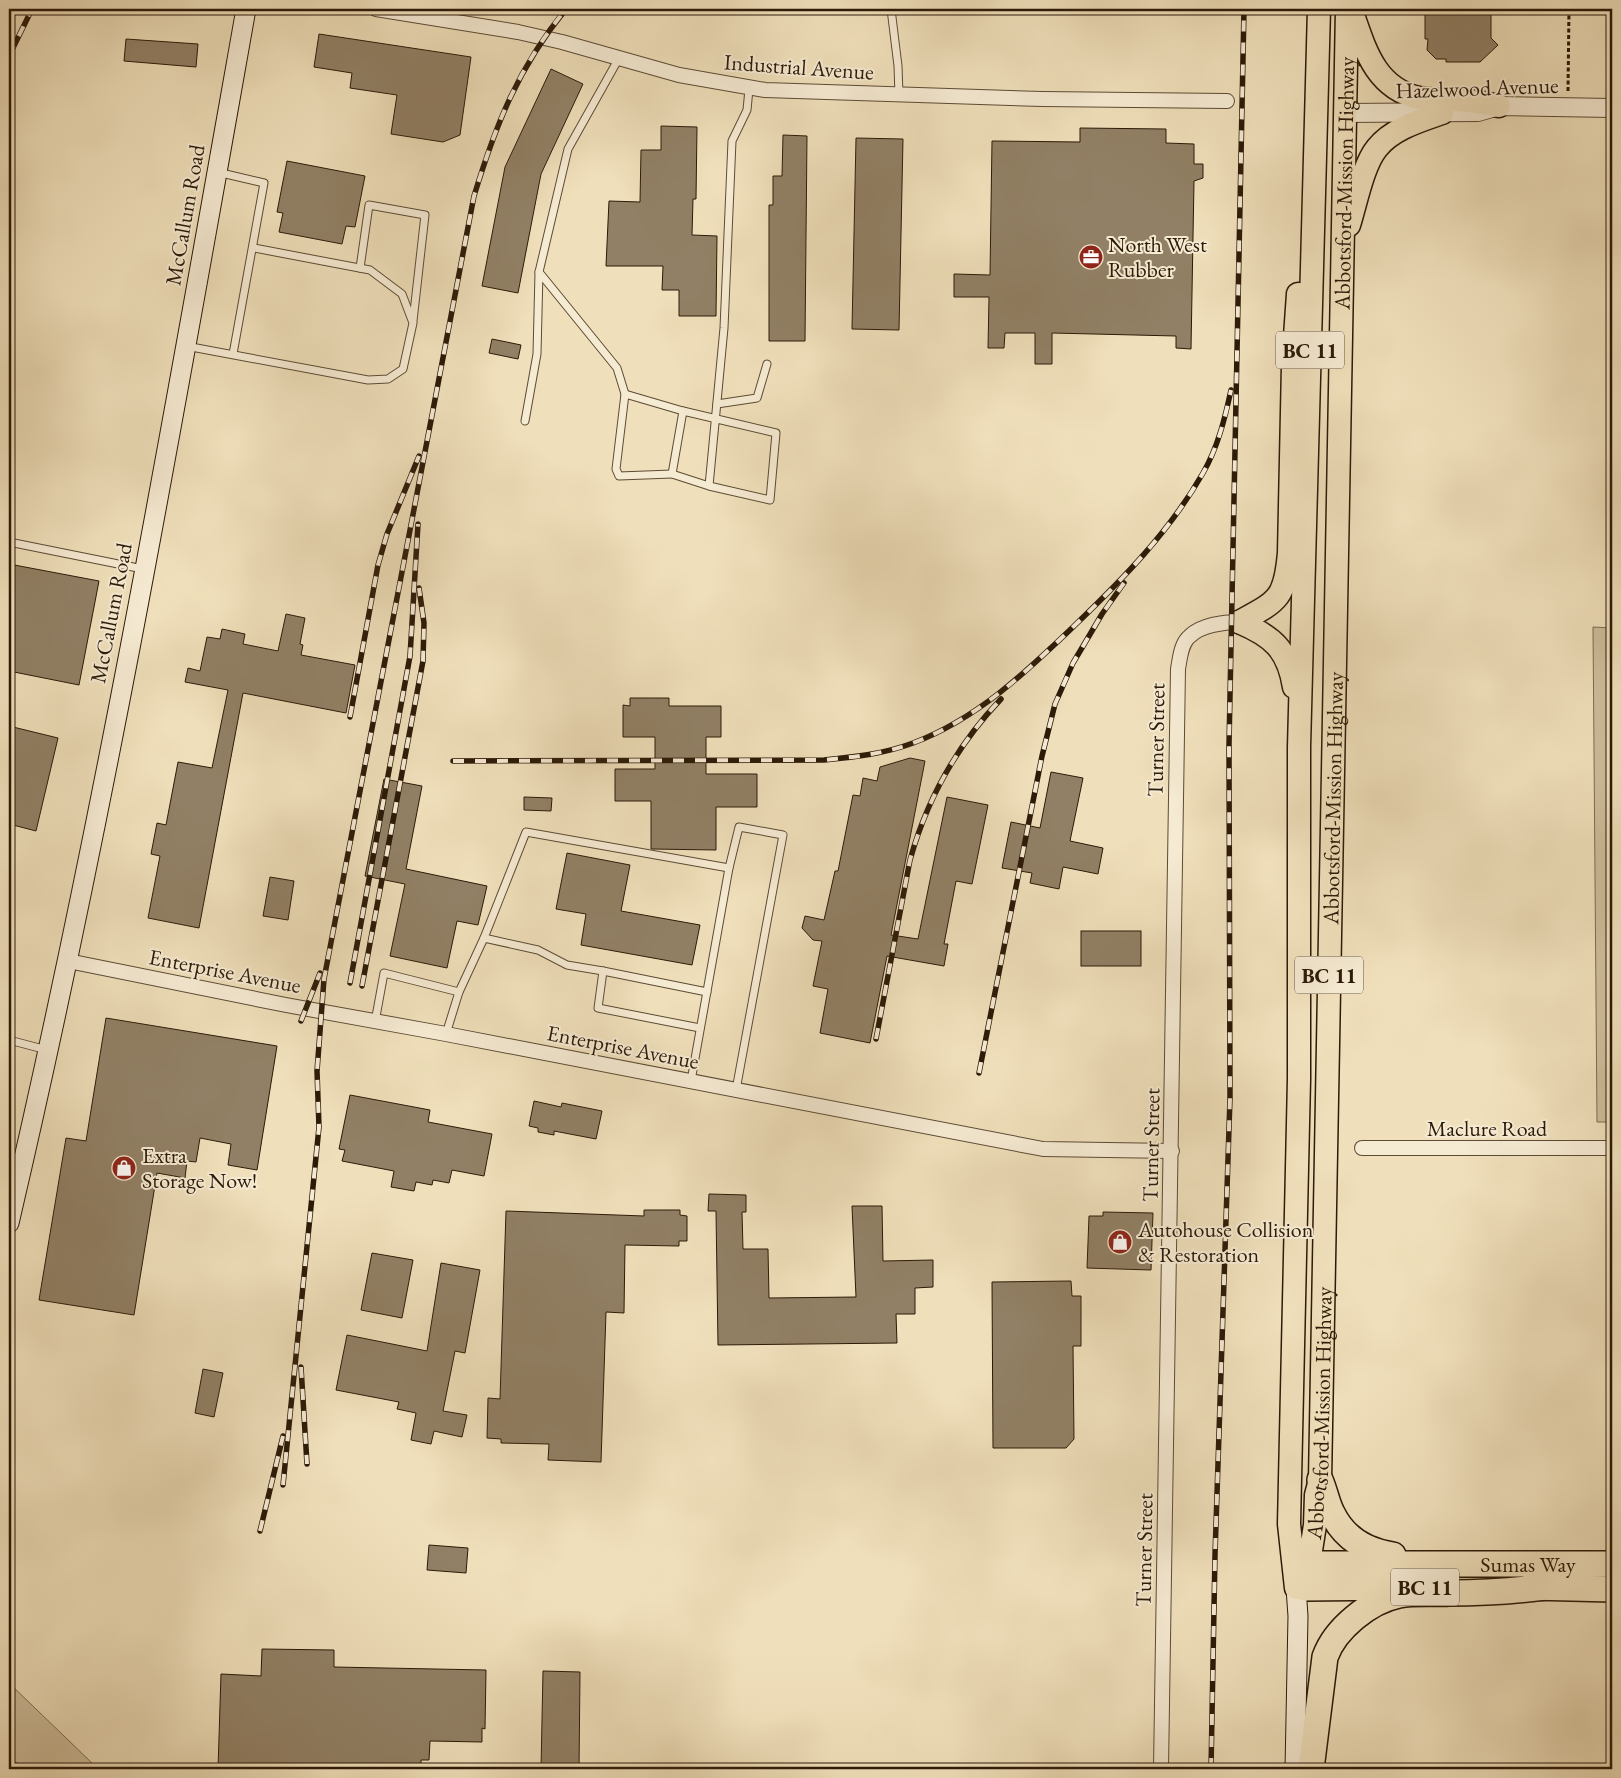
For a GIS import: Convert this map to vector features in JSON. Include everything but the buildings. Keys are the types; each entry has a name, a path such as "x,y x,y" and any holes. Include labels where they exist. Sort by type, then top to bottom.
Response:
{"highway":[{"name":"Abbotsford-Mission Highway","path":"1301,1576 1289,1524 1298,1079 1299,747 1319,9"},
{"name":"Abbotsford-Mission Highway","path":"1301,1576 1315,1525 1316,1495 1320,1480 1347,9"},
{"path":"1351,9 1364,45 1379,75 1398,90 1419,98 1479,101 1499,106"},
{"path":"1318,76 1325,96 1338,110 1344,113"},
{"path":"1342,247 1368,166 1377,148 1390,136 1405,127 1442,113"},
{"path":"1239,622 1258,612 1281,594 1287,580 1295,318 1300,272 1313,238"},
{"path":"1239,622 1257,630 1275,642 1289,661 1295,696 1299,747"},
{"path":"1320,1480 1328,1497 1330,1511 1338,1524 1347,1536 1362,1547 1391,1554 1508,1557 1545,1575"},
{"name":"Sumas Way","path":"1301,1576 1545,1575 1612,1564"},
{"path":"1311,1769 1325,1657 1329,1645 1353,1619 1380,1601 1399,1595 1504,1592 1545,1575"},
{"name":"Sumas Way","path":"1545,1575 1612,1588"}],"main road":[{"name":"McCallum Road","path":"9,1223 17,1173 68,962 186,346 246,9"},
{"path":"1295,1769 1298,1616 1301,1576"}],"street":[{"name":"Industrial Avenue","path":"376,9 518,32 679,75 749,88 810,94 1227,101"},
{"name":"Hazelwood Avenue","path":"1344,113 1478,112 1499,106 1612,108"},
{"name":"Turner Street","path":"1161,1769 1178,669 1182,650 1189,636 1206,627 1239,622"},
{"name":"Enterprise Avenue","path":"68,962 1043,1149 1172,1151"},
{"name":"Maclure Road","path":"1362,1148 1612,1148"}],"lane":[{"path":"891,9 898,66 899,95"},
{"path":"525,421 537,354 539,272 568,149 619,58"},
{"path":"709,486 724,328 732,141 746,110 749,88"},
{"path":"217,172 264,183 254,248 233,354"},
{"path":"186,346 368,380 388,379 403,369 413,324 425,215 369,205 360,268"},
{"path":"254,248 370,270 402,294 413,324"},
{"path":"539,272 617,368 625,394 616,469 619,476 672,474 709,486 770,500 776,433 683,411 625,394"},
{"path":"717,404 757,398 768,364"},
{"path":"672,474 683,411"},
{"path":"9,542 144,569"},
{"path":"691,1081 729,868 739,827 783,835 736,1090"},
{"path":"446,1034 459,992 484,938 526,832 729,868"},
{"path":"484,938 538,950 567,965 707,992"},
{"path":"603,971 598,1008 700,1028"},
{"path":"375,1022 384,974 459,992"},
{"path":"9,1040 48,1050"}],"path":[{"path":"1567,96 1570,9"}],"shaded area":[{"path":"1593,627 1612,628 1612,1122 1597,1122"},
{"path":"9,1683 93,1764 95,1769 9,1769"}],"waterway":[{"path":"9,1762 28,1769"}],"railway":[{"path":"9,56 32,9"},
{"path":"283,1485 319,1127 317,1071 324,979 474,196 491,145 510,98 534,53 566,9"},
{"path":"1211,1769 1215,1555 1230,1098 1229,745 1244,9"},
{"path":"453,761 824,760 891,750 936,733 979,708 1019,677 1092,608 1161,535 1190,494 1213,453 1231,390"},
{"path":"350,717 378,565 387,534 419,456"},
{"path":"350,983 410,656 418,524"},
{"path":"979,1073 1042,756 1055,704 1073,663 1102,614 1124,583"},
{"path":"362,986 423,661 424,623 419,588"},
{"path":"876,1039 910,860 925,815 958,754 985,716 1001,699"},
{"path":"301,1021 320,973"},
{"path":"301,1367 307,1464"},
{"path":"260,1531 283,1436"}],"place":[{"name":"North West Rubber","path":"1091,257"},
{"name":"Extra Storage Now!","path":"124,1168"},
{"name":"Autohouse Collision & Restoration","path":"1120,1242"}]}
